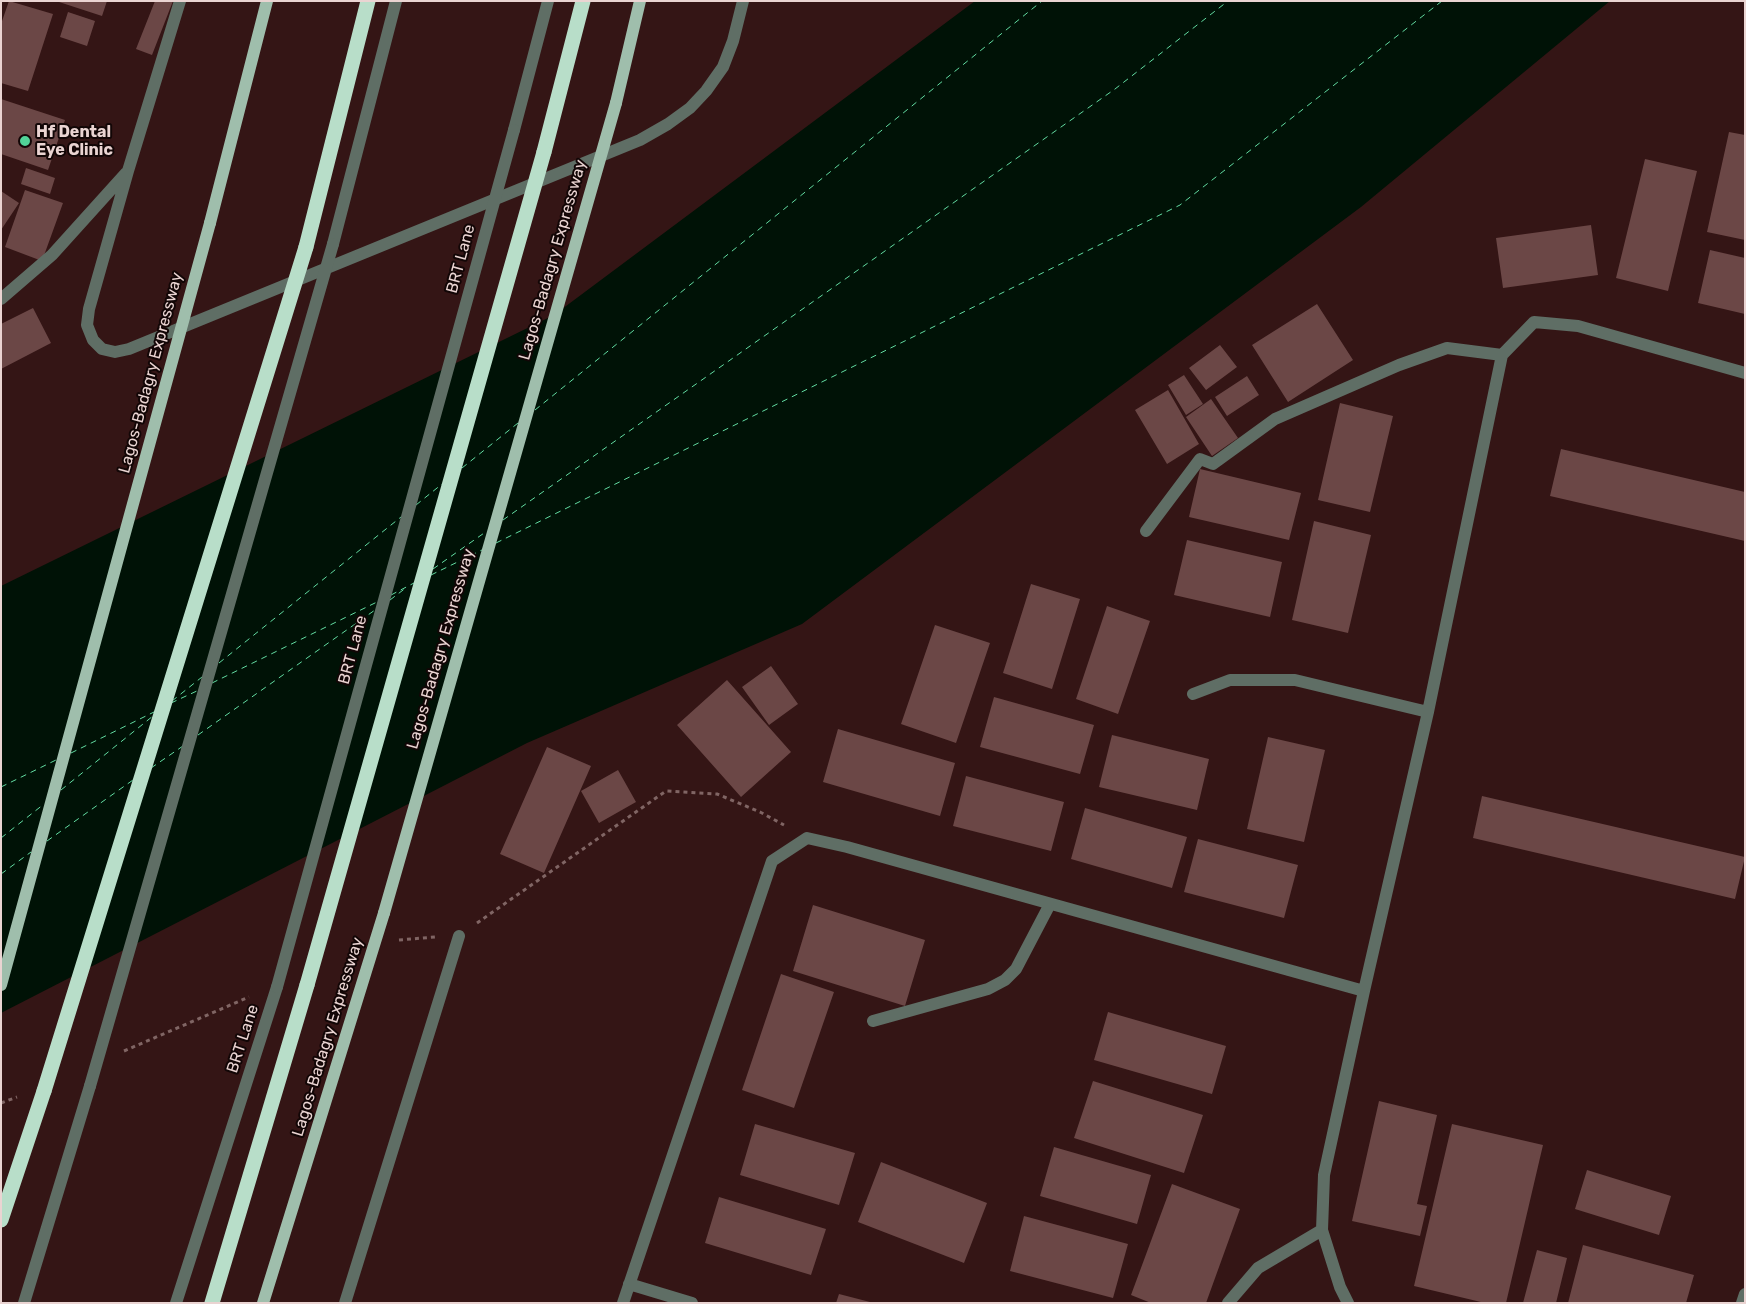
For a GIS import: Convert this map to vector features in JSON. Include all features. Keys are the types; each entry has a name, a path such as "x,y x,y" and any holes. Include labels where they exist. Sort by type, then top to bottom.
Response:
{"highway":[{"path":"1,1220 44,1091 306,247 368,1"},
{"path":"212,1303 307,985 544,152 583,1"}],"main road":[{"name":"Lagos-Badagry Expressway","path":"1,985 210,224 267,1"},
{"name":"Lagos-Badagry Expressway","path":"263,1303 384,913 616,103 640,1"}],"street":[{"path":"180,1 128,171 89,309 88,325 93,340 102,349 115,352 129,349 640,140 668,124 690,108 706,91 722,67 733,41 743,1"},
{"path":"24,1303 90,1086 333,244 396,1"},
{"name":"BRT Lane","path":"176,1303 277,987 548,1"},
{"path":"1,299 52,254 128,171"},
{"path":"1348,1303 1340,1287 1322,1230 1324,1175 1428,712 1502,355 1534,322 1578,326 1745,373"},
{"path":"1146,531 1200,459 1213,464 1275,419 1400,365 1447,348 1502,355"},
{"path":"1193,694 1230,680 1295,680 1428,712"},
{"path":"623,1303 772,861 807,838 847,846 1364,991"},
{"path":"873,1021 988,989 1005,980 1016,969 1050,904"},
{"path":"345,1303 459,936"},
{"path":"1228,1303 1258,1268 1322,1230"},
{"path":"629,1284 692,1303"},
{"path":"1742,1303 1745,1294"}],"path":[{"path":"375,943 459,936 666,791 717,794 760,812 807,838"},
{"path":"120,1053 256,994"},
{"path":"1,1103 20,1096"}],"shaded area":[{"path":"975,1 1610,1 1361,207 802,624 527,743 1,1013 1,586 554,315"}],"building":[{"path":"9,1 53,14 28,91 1,83 1,24"},
{"path":"56,1 107,1 102,16"},
{"path":"155,1 173,1 152,55 136,49"},
{"path":"68,12 95,21 87,46 60,37"},
{"path":"1,99 65,120 48,170 1,154"},
{"path":"1729,132 1745,135 1745,240 1707,232"},
{"path":"1645,159 1697,171 1668,291 1616,278"},
{"path":"26,168 55,178 50,194 21,184"},
{"path":"25,190 63,203 42,261 5,247"},
{"path":"1,191 19,203 1,230"},
{"path":"1591,225 1598,275 1503,288 1496,238"},
{"path":"1710,250 1745,258 1745,314 1698,303"},
{"path":"1317,304 1353,360 1288,402 1252,345"},
{"path":"33,308 51,343 1,369 1,324"},
{"path":"1220,345 1237,367 1206,390 1189,368"},
{"path":"1184,375 1203,404 1186,415 1168,385"},
{"path":"1247,376 1259,395 1227,416 1215,397"},
{"path":"1168,390 1199,444 1167,464 1135,410"},
{"path":"1211,399 1238,438 1212,456 1186,417"},
{"path":"1340,403 1393,416 1370,512 1318,500"},
{"path":"1561,449 1745,492 1745,541 1550,496"},
{"path":"1200,469 1301,493 1289,540 1189,517"},
{"path":"1314,521 1371,535 1348,633 1292,620"},
{"path":"1187,540 1282,562 1270,617 1174,595"},
{"path":"1031,584 1080,599 1052,689 1003,673"},
{"path":"1107,606 1150,621 1118,714 1076,699"},
{"path":"935,625 990,643 956,743 901,724"},
{"path":"771,666 798,704 769,725 742,687"},
{"path":"727,680 791,752 741,797 677,725"},
{"path":"994,697 1094,725 1080,774 980,747"},
{"path":"838,729 955,763 940,816 823,782"},
{"path":"1112,735 1209,759 1197,810 1099,787"},
{"path":"1268,737 1325,750 1304,842 1247,829"},
{"path":"547,747 591,766 544,873 500,854"},
{"path":"618,770 636,802 599,823 581,791"},
{"path":"966,776 1064,802 1051,851 953,826"},
{"path":"1482,796 1745,857 1735,899 1473,838"},
{"path":"1085,808 1187,837 1172,888 1071,859"},
{"path":"1198,839 1298,865 1284,918 1184,892"},
{"path":"813,905 925,940 905,1006 793,971"},
{"path":"781,974 834,992 794,1108 742,1090"},
{"path":"1108,1012 1226,1046 1212,1094 1094,1060"},
{"path":"1093,1081 1203,1115 1184,1173 1074,1138"},
{"path":"1379,1101 1437,1115 1417,1204 1427,1206 1420,1236 1352,1221"},
{"path":"755,1124 855,1153 839,1205 740,1175"},
{"path":"1452,1124 1543,1145 1506,1303 1485,1303 1414,1286"},
{"path":"1054,1147 1151,1175 1137,1224 1040,1196"},
{"path":"881,1162 987,1203 964,1263 858,1222"},
{"path":"1587,1170 1671,1196 1659,1235 1575,1209"},
{"path":"1172,1184 1240,1209 1206,1303 1151,1303 1131,1295"},
{"path":"719,1197 826,1229 811,1275 705,1243"},
{"path":"1024,1216 1128,1244 1113,1298 1010,1271"},
{"path":"1583,1245 1694,1275 1686,1303 1568,1303"},
{"path":"1537,1250 1567,1258 1556,1303 1523,1303"},
{"path":"839,1294 870,1302 870,1303 836,1303"}],"ferry route":[{"path":"535,410 1042,1"},
{"path":"503,520 1115,89 1228,1"},
{"path":"496,543 1180,205 1442,1"},
{"path":"462,468 518,423"},
{"path":"416,505 442,484"},
{"path":"219,663 401,517"},
{"path":"433,569 487,531"},
{"path":"431,575 482,550"},
{"path":"391,595 414,583"},
{"path":"390,600 407,587"},
{"path":"212,683 379,601"},
{"path":"198,735 375,610"},
{"path":"172,701 202,677"},
{"path":"171,703 199,690"},
{"path":"71,753 154,712"},
{"path":"61,790 153,716"},
{"path":"151,768 183,746"},
{"path":"1,787 56,760"},
{"path":"47,841 133,780"},
{"path":"1,838 44,804"},
{"path":"1,874 31,852"}],"place":[{"name":"Hf Dental Eye Clinic","path":"25,141"}]}
